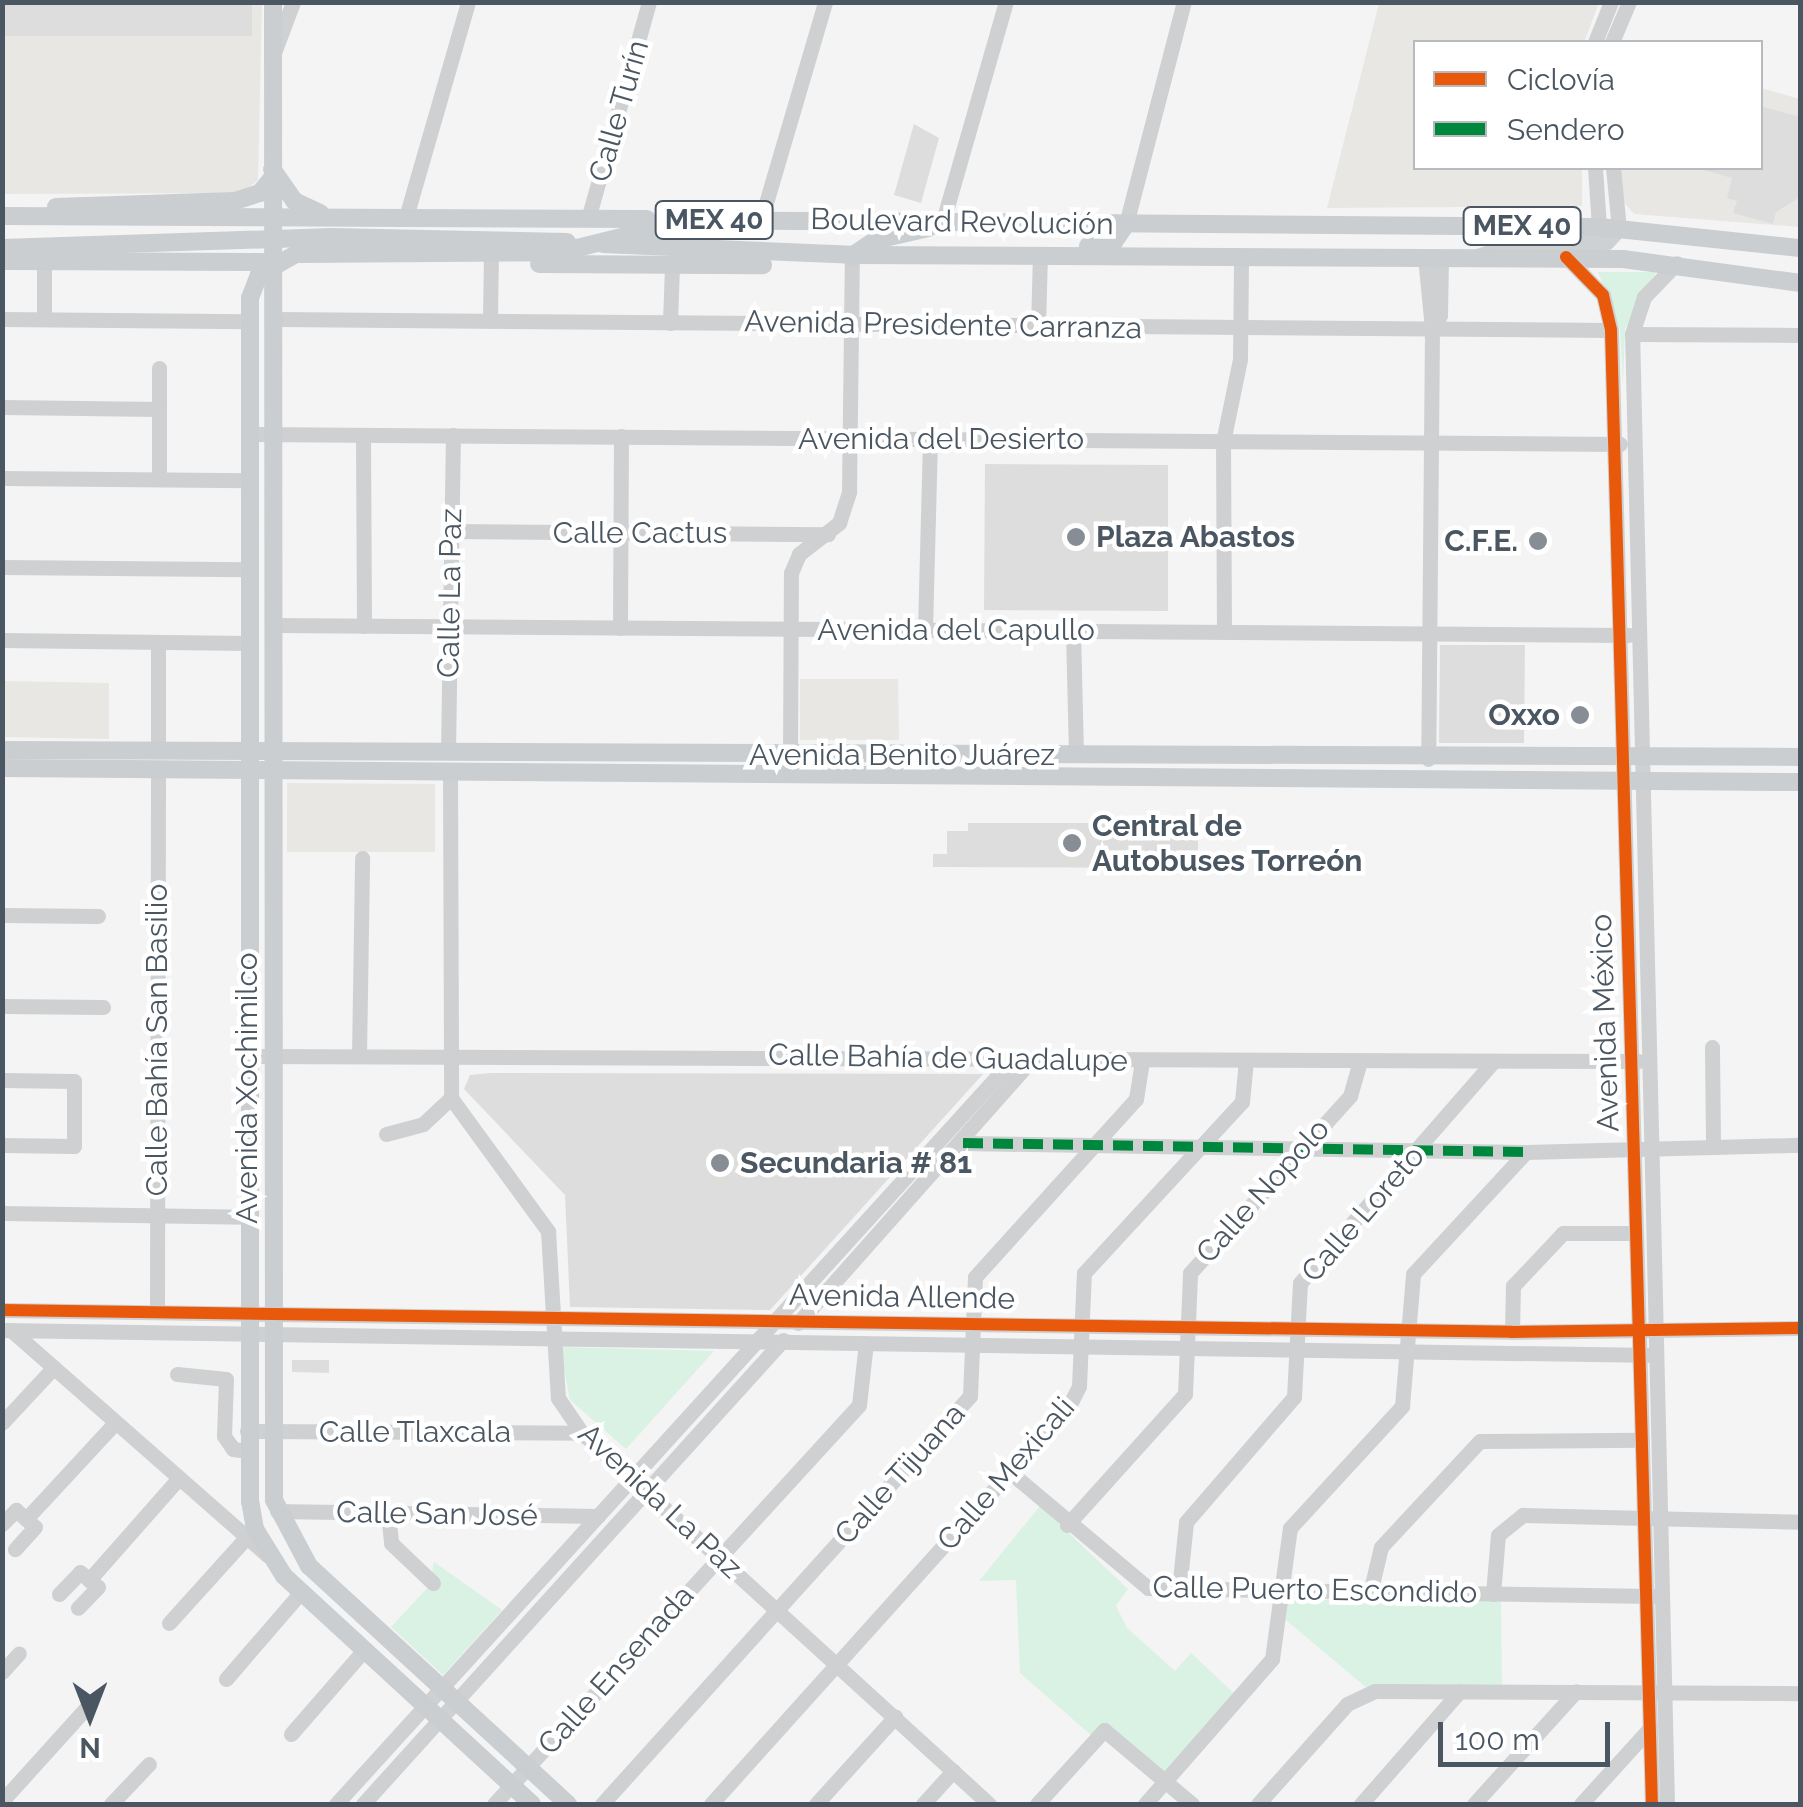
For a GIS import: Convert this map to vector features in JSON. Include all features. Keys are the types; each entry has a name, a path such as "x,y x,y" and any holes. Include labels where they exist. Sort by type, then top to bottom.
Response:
{"main road":[{"name":"Avenida Xochimilco","path":"273,2 272,239 276,319 270,1431 277,1511 308,1566 568,1804"},
{"path":"2,219 82,205 235,202 260,194 272,174 294,201 330,216"},
{"name":"Boulevard Revolución","path":"23,216 1599,228 1800,248"},
{"path":"490,258 598,244 690,220"},
{"path":"2,261 490,258 830,266 943,222"},
{"path":"1040,256 1108,244 1126,224"},
{"name":"MEX 40","path":"2,248 272,239 598,244 852,255 1566,257 1677,263 1800,283"},
{"name":"Avenida Xochimilco","path":"273,262 254,283 249,321 247,1431 252,1516 268,1555 301,1592 532,1804"},
{"name":"Avenida Benito Juárez","path":"2,750 158,760"},
{"name":"Avenida Benito Juárez","path":"2,768 448,751 1392,760 1800,758"},
{"path":"678,754 678,774"},
{"path":"978,776 1055,766 1076,755 1086,777"},
{"name":"Avenida Benito Juárez","path":"272,760 450,771 1800,782"},
{"path":"1363,779 1392,760"}],"street":[{"path":"273,54 293,2"},
{"path":"406,217 468,2"},
{"name":"Calle Turín","path":"588,219 649,2"},
{"path":"760,220 825,2"},
{"path":"943,222 1006,2"},
{"path":"1126,224 1184,2"},
{"path":"1596,40 1611,2"},
{"path":"1613,40 1629,2"},
{"path":"1595,170 1599,228"},
{"path":"1474,257 1516,244 1605,242 1619,229 1612,170"},
{"path":"790,755 794,562 828,534 846,512 852,255"},
{"path":"1038,326 1040,256"},
{"path":"1224,632 1223,442 1240,328 1241,256"},
{"path":"1428,759 1433,257"},
{"name":"Avenida México","path":"1566,257 1603,295 1611,330 1619,634 1632,756"},
{"path":"490,258 490,321"},
{"path":"44,262 44,319"},
{"name":"Avenida México","path":"1647,1332 1636,1233 1631,1061 1632,756 1638,635 1632,334 1644,297 1677,263"},
{"path":"670,322 672,265"},
{"path":"2,319 249,321"},
{"name":"Avenida Presidente Carranza","path":"276,319 1611,330"},
{"path":"1632,334 1800,334"},
{"path":"159,368 159,480"},
{"path":"2,407 159,409"},
{"name":"Avenida del Desierto","path":"248,434 1633,444"},
{"path":"363,435 364,626"},
{"name":"Calle La Paz","path":"448,751 452,436"},
{"path":"620,628 621,436"},
{"path":"925,630 930,439"},
{"path":"2,478 248,480"},
{"name":"Calle Cactus","path":"452,532 828,534"},
{"path":"2,566 248,568"},
{"name":"Avenida del Capullo","path":"273,625 1638,635"},
{"path":"1073,631 1076,755"},
{"path":"2,640 248,643"},
{"name":"Calle Bahía San Basilio","path":"157,1311 158,642"},
{"path":"386,1134 423,1124 451,1098 450,771"},
{"name":"Avenida México","path":"1632,781 1648,1061 1647,1332 1658,1692 1667,1804"},
{"path":"359,1056 362,858"},
{"path":"2,915 98,916"},
{"path":"2,1006 102,1007"},
{"path":"1712,1048 1713,1144"},
{"name":"Calle Bahía de Guadalupe","path":"247,1056 1648,1061"},
{"path":"363,1804 440,1721 449,1697 598,1516 1012,1059"},
{"path":"336,1804 425,1707 449,1697 648,1492 963,1142 1032,1059"},
{"name":"Calle Tijuana","path":"602,1804 970,1396 981,1267 1140,1093 1142,1060"},
{"name":"Calle Mexicali","path":"711,1804 1076,1396 1084,1273 1242,1102 1246,1060"},
{"name":"Calle Nopolo","path":"1068,1524 1176,1408 1184,1394 1184,1327 1190,1273 1350,1096 1360,1060"},
{"name":"Calle Loreto","path":"1179,1590 1186,1522 1289,1408 1296,1350 1296,1294 1308,1271 1419,1150 1494,1060"},
{"path":"2,1080 74,1081 74,1146 2,1145"},
{"name":"Avenida La Paz","path":"451,1098 548,1230 550,1339 558,1398 582,1433 778,1608 988,1804"},
{"path":"963,1142 1526,1152 1634,1151 1650,1144 1800,1145"},
{"path":"1145,1804 1272,1659 1290,1528 1402,1406 1413,1274 1526,1152"},
{"path":"2,1214 247,1217"},
{"path":"1512,1332 1513,1286 1563,1234 1636,1233"},
{"name":"Avenida Allende","path":"2,1310 1512,1332 1800,1328"},
{"path":"7,1330 54,1367 244,1540 268,1555"},
{"name":"Avenida Allende","path":"7,1330 1648,1355"},
{"name":"Calle Ensenada","path":"494,1804 859,1404 866,1344"},
{"name":"Avenida México","path":"1648,1355 1642,1440 1652,1520"},
{"path":"2,1422 54,1367"},
{"path":"178,1374 222,1375 227,1445 248,1451"},
{"path":"15,1550 26,1519 115,1423"},
{"name":"Calle Tlaxcala","path":"247,1431 582,1433"},
{"path":"1370,1592 1381,1547 1480,1441 1642,1440"},
{"name":"Calle Puerto Escondido","path":"1011,1473 1132,1582 1179,1590 1655,1596"},
{"path":"90,1580 178,1479"},
{"name":"Calle San José","path":"277,1511 598,1516"},
{"path":"388,1513 391,1543 433,1583"},
{"path":"1493,1594 1494,1544 1514,1518 1800,1522"},
{"path":"2,1524 26,1519"},
{"path":"169,1623 244,1540"},
{"path":"59,1594 80,1572 98,1586 78,1608"},
{"path":"226,1678 301,1592"},
{"path":"291,1734 364,1650"},
{"path":"2,1672 19,1653"},
{"path":"1258,1804 1354,1698 1460,1691 1800,1694"},
{"path":"1361,1804 1460,1691"},
{"path":"1474,1804 1576,1691"},
{"name":"Avenida México","path":"1652,1804 1650,1728 1658,1692"},
{"path":"10,1804 3,1799 86,1708"},
{"path":"816,1804 895,1717"},
{"path":"1581,1804 1650,1728"},
{"path":"1037,1804 1104,1730 1192,1804"},
{"path":"112,1804 149,1764"},
{"path":"923,1804 953,1772"}],"shaded area":[{"path":"2,3 262,3 258,180 242,193 3,194"},
{"path":"1379,3 1599,3 1585,40 1413,40 1413,170 1582,170 1582,206 1327,208"},
{"path":"1763,89 1800,99 1800,227 1634,214 1618,195 1618,170 1763,170"},
{"path":"800,679 898,679 899,740 800,740"},
{"path":"3,681 109,683 109,739 3,737"},
{"path":"287,783 435,784 435,852 287,852"}],"green space":[{"path":"1598,272 1656,272 1625,329 1623,385 1620,329"},
{"path":"560,1347 714,1351 626,1449 570,1400"},
{"path":"1040,1506 1128,1589 1116,1606 1127,1628 1175,1671 1191,1653 1238,1697 1166,1779 1106,1724 1092,1736 1020,1673 1016,1580 979,1581"},
{"path":"434,1562 502,1610 443,1675 391,1627 430,1585"},
{"path":"1287,1600 1501,1600 1502,1690 1368,1689 1286,1620"}],"building":[{"path":"2,2 252,2 252,36 2,36"},
{"path":"1763,107 1800,117 1800,197 1776,212 1773,224 1733,213 1737,201 1727,198 1732,178 1704,170 1763,170"},
{"path":"914,124 939,138 921,203 894,195"},
{"name":"Plaza Abastos","path":"985,464 1168,465 1168,611 984,610"},
{"path":"1440,645 1525,645 1524,743 1439,743"},
{"name":"Central de Autobuses Torreón","path":"968,823 1174,823 1174,832 1198,832 1198,868 933,867 933,854 947,854 947,831 968,831"},
{"name":"Secundaria # 81","path":"490,1073 983,1074 770,1310 570,1307 565,1195 464,1089 470,1075"},
{"path":"292,1360 329,1360 329,1373 292,1372"}],"marked path":[{"path":"963,1143 1526,1152"}],"cycle path":[{"path":"1566,257 1603,295 1611,330 1652,1804"},
{"path":"2,1310 1512,1332 1800,1328"}],"place":[{"name":"Plaza Abastos","path":"1076,537"},
{"name":"C.F.E.","path":"1538,541"},
{"name":"Oxxo","path":"1580,715"},
{"name":"Central de Autobuses Torreón","path":"1072,843"},
{"name":"Secundaria # 81","path":"720,1163"}]}
